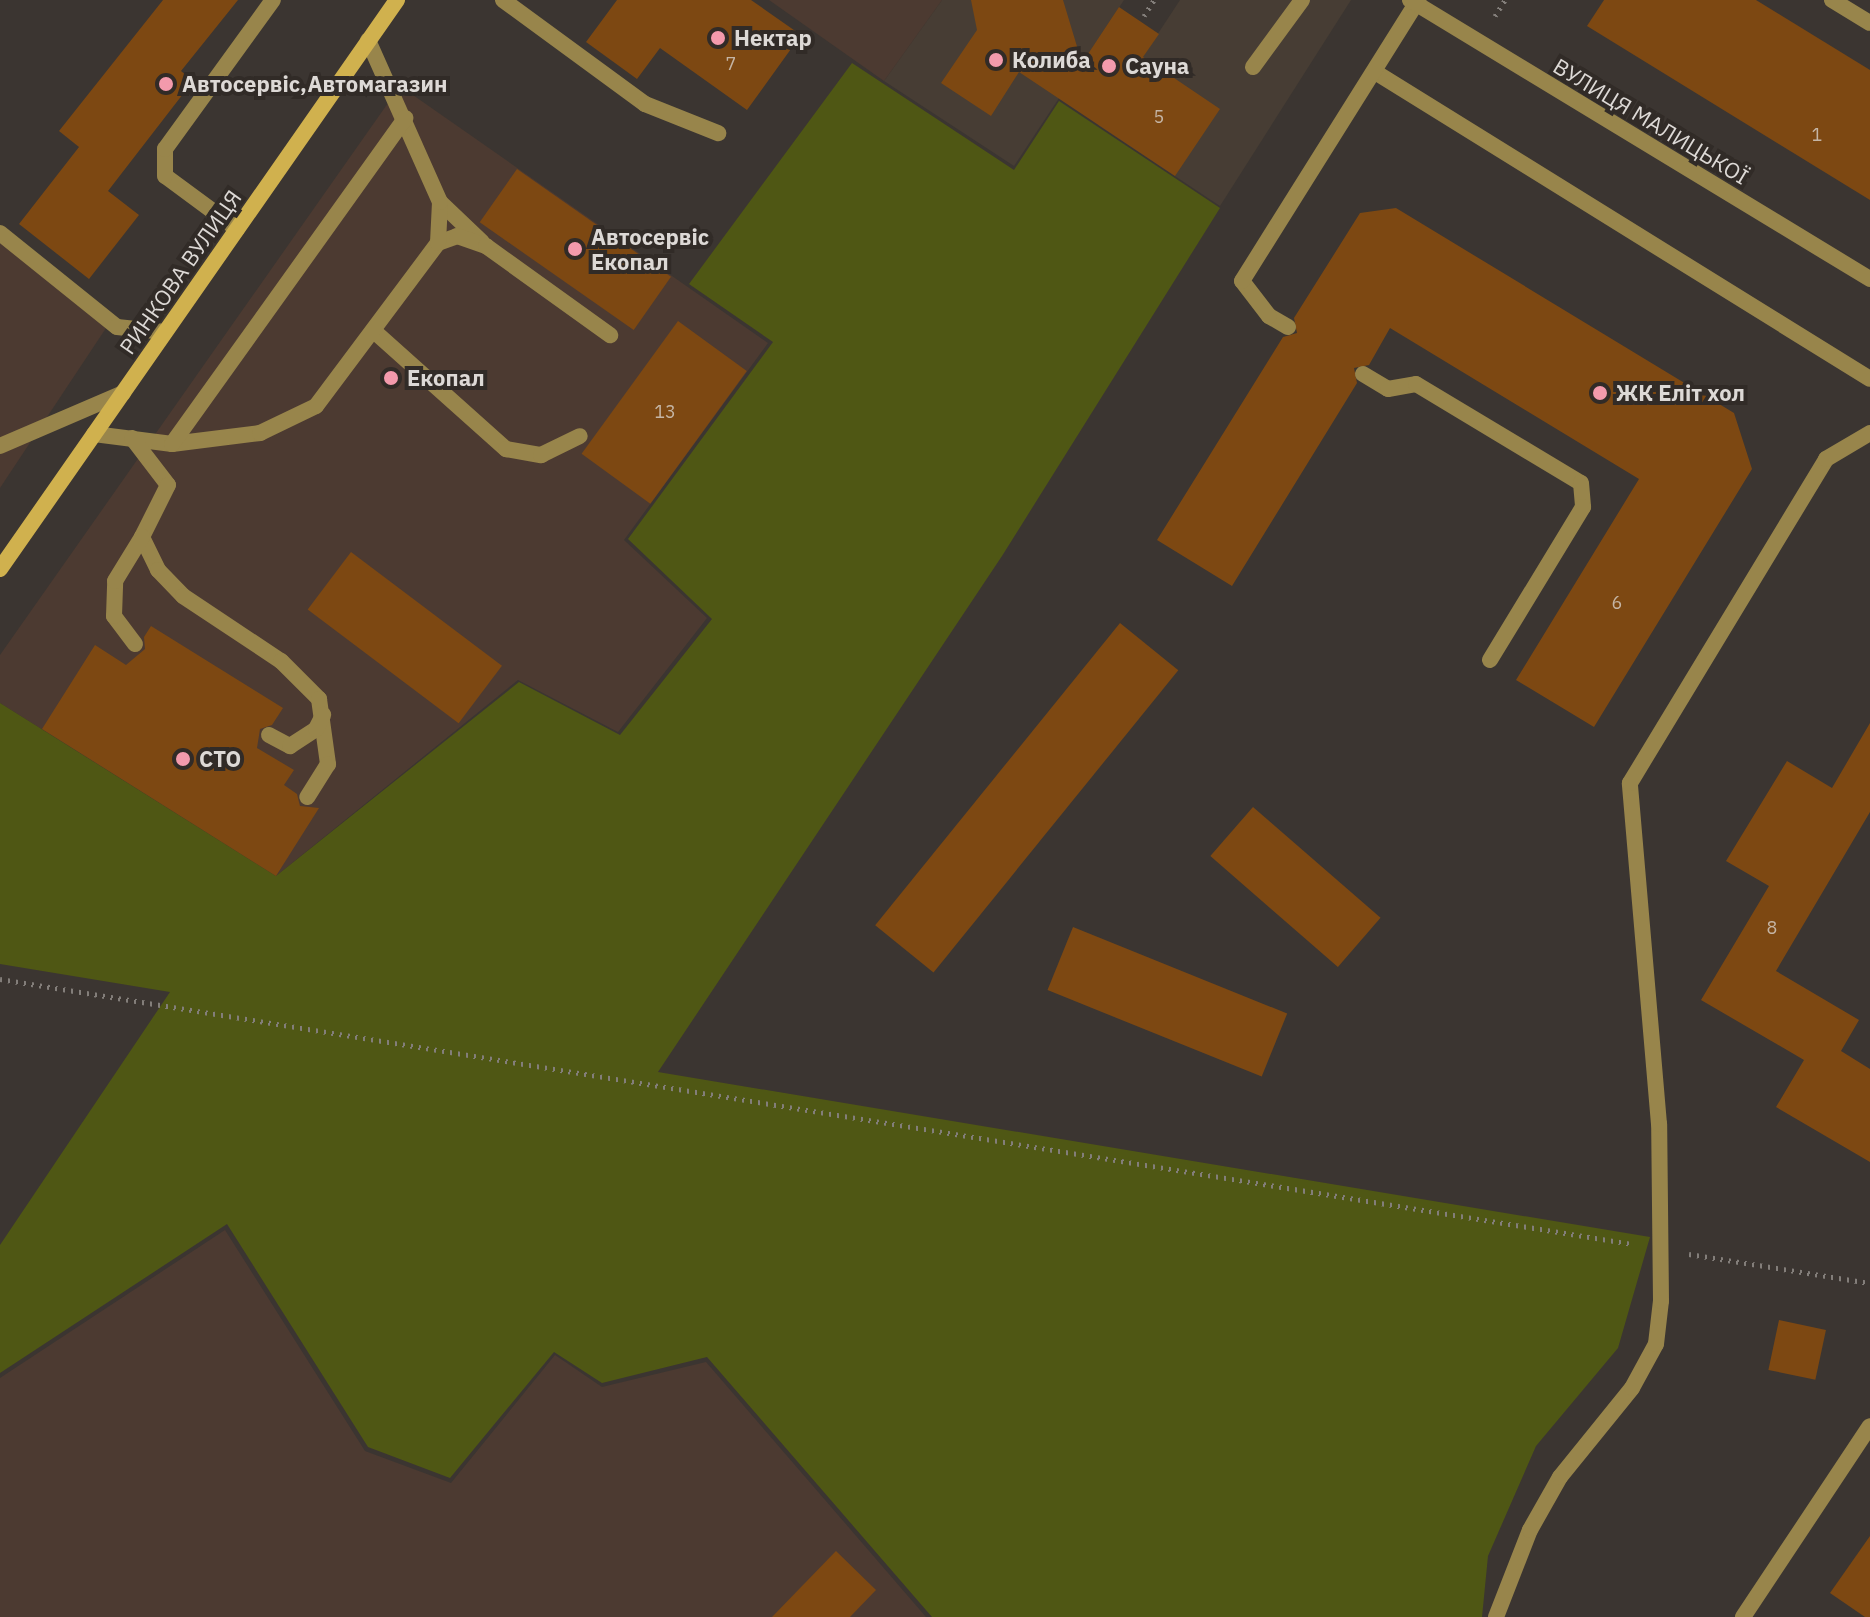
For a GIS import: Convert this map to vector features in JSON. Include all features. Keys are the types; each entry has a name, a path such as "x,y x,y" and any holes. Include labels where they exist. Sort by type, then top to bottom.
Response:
{"main road":[{"name":"РИНКОВА ВУЛИЦЯ","path":"0,569 397,0"}],"street":[{"path":"237,229 165,176 165,149 273,0"},
{"path":"503,0 645,104 718,133"},
{"path":"1253,67 1302,0"},
{"path":"1832,0 1870,23"},
{"path":"1288,327 1269,316 1242,281 1375,72 1415,1"},
{"name":"ВУЛИЦЯ МАЛИЦЬКОЇ","path":"1415,1 1870,279"},
{"path":"368,40 440,202 486,246 610,335"},
{"path":"1375,72 1870,379"},
{"path":"172,444 405,118"},
{"path":"94,434 172,444 260,433 316,406 375,332 438,243 440,202"},
{"path":"0,233 117,327 165,332"},
{"path":"438,243 457,236 486,246"},
{"path":"375,332 506,449 541,455 580,436"},
{"path":"1363,374 1388,389 1416,384 1581,483 1583,507 1490,660"},
{"path":"0,446 123,393"},
{"path":"1496,1617 1530,1530 1560,1477 1632,1388 1656,1344 1661,1249 1657,1094 1630,783 1826,459 1870,433"},
{"path":"132,438 168,485 115,581 114,616 135,644"},
{"path":"142,537 158,570 183,596 281,661 319,699 328,764 307,797"},
{"path":"269,735 290,746 316,729 323,715"},
{"path":"1743,1617 1870,1426"}],"path":[{"path":"1144,16 1154,0"},
{"path":"0,979 1870,1283"}],"shaded area":[{"path":"769,0 942,0 884,81"},
{"path":"942,0 1124,0 1014,166 884,81"},
{"path":"1180,0 1351,0 1220,206 1098,125"},
{"path":"400,86 768,343 624,540 707,618 618,732 518,680 276,876 0,703 0,655"},
{"path":"0,227 114,316 0,488"},
{"path":"225,1230 365,1451 451,1483 555,1355 602,1387 706,1362 926,1617 0,1617 0,1378"}],"green space":[{"path":"852,63 1014,170 1059,101 1220,208 1002,556 658,1072 1650,1237 1618,1348 1536,1446 1488,1556 1482,1617 932,1617 707,1357 602,1383 554,1352 450,1478 368,1447 227,1224 0,1373 0,1245 170,992 0,964 0,703 276,876 519,682 620,735 712,619 628,539 773,342 689,284"}],"building":[{"path":"163,0 238,0 181,71 193,81 108,191 139,215 89,279 19,224 79,147 59,131"},
{"path":"617,0 751,0 801,35 747,110 660,48 637,79 586,42"},
{"path":"971,0 1063,0 1082,63 1119,7 1159,34 1143,57 1220,109 1175,176 1019,72 991,116 941,83 977,30"},
{"path":"1604,0 1756,0 1870,70 1870,200 1587,26"},
{"name":"Автосервіс Екопал","path":"517,169 671,277 634,330 480,222"},
{"name":"ЖК Еліт хол","path":"1396,208 1734,413 1752,469 1594,727 1516,680 1639,479 1390,328 1369,365 1354,368 1357,383 1232,586 1157,540 1283,337 1297,333 1294,318 1360,213"},
{"path":"678,321 747,371 650,504 582,454"},
{"path":"351,552 502,666 459,723 308,610"},
{"path":"1120,623 1178,670 933,973 875,925"},
{"name":"СТО","path":"151,626 283,708 272,725 260,729 257,748 294,770 284,785 297,794 300,806 319,808 276,876 42,729 95,645 126,665 145,649 144,637"},
{"path":"1870,723 1870,812 1776,971 1859,1020 1841,1051 1870,1069 1870,1162 1776,1107 1804,1060 1701,1000 1769,886 1726,861 1787,761 1832,788"},
{"path":"1253,807 1381,918 1338,967 1210,856"},
{"path":"1073,927 1287,1014 1262,1077 1048,990"},
{"path":"1779,1320 1826,1330 1815,1380 1768,1370"},
{"path":"1870,1536 1870,1617 1865,1617 1830,1593"},
{"path":"836,1551 876,1590 850,1617 772,1617"}],"place":[{"name":"Нектар","path":"718,38"},
{"name":"Колиба","path":"996,60"},
{"name":"Сауна","path":"1109,66"},
{"name":"Автосервіс,Автомагазин","path":"166,84"},
{"name":"Автосервіс Екопал","path":"575,249"},
{"name":"Екопал","path":"391,378"},
{"name":"ЖК Еліт хол","path":"1600,393"},
{"name":"СТО","path":"183,759"}]}
